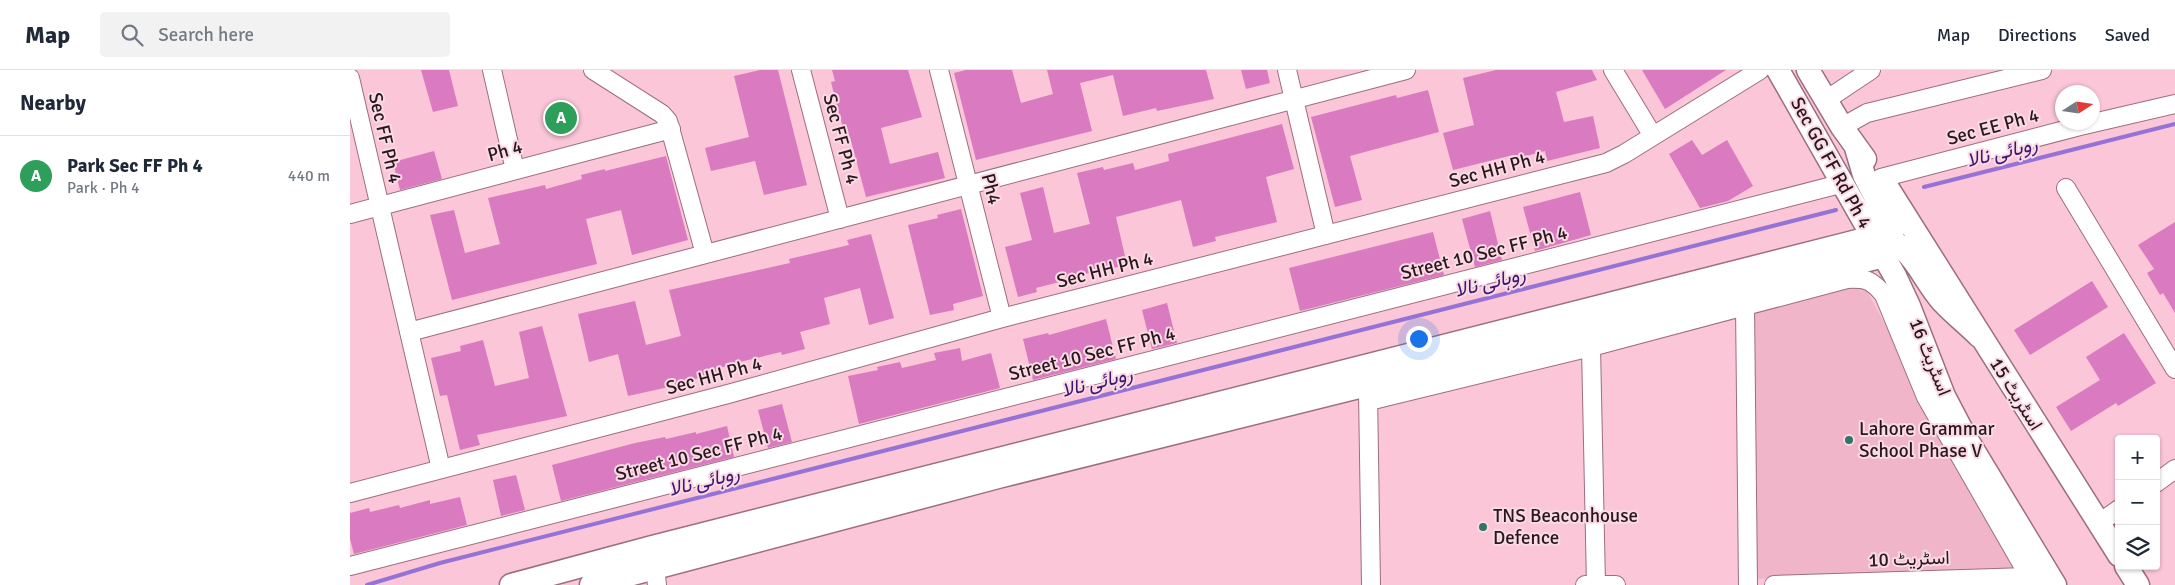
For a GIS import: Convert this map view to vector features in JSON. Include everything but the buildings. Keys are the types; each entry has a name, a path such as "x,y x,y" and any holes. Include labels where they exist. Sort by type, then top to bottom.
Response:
{"main road":[{"name":"Sec GG FF Rd Ph 4","path":"1778,70 1844,183 1883,245"},
{"path":"591,585 656,576 998,477 1368,393 1550,348 1883,245 1893,230 1891,223 1864,175 1856,148 1808,70"},
{"name":"اسٹریٹ 15","path":"1856,148 1881,178 2115,549"},
{"path":"511,585 652,547 1883,245 1912,258 1942,301 1979,336"},
{"name":"اسٹریٹ 16","path":"1883,245 1944,396 1989,479 2035,576 2055,585"},
{"path":"2129,570 2138,585"}],"street":[{"path":"492,70 514,170"},
{"path":"593,70 662,114 671,129 704,254"},
{"name":"Sec FF Ph 4","path":"801,70 840,219"},
{"name":"Ph4","path":"939,70 1002,318"},
{"path":"1287,70 1326,235"},
{"path":"409,332 1406,70"},
{"path":"1613,70 1653,136"},
{"name":"Sec HH Ph 4","path":"350,493 728,394 1002,318 1606,162 1653,136 1760,70"},
{"path":"1826,100 1872,70"},
{"path":"1842,127 1867,114 2042,70"},
{"name":"Sec FF Ph 4","path":"350,78 378,206"},
{"name":"Sec EE Ph 4","path":"1881,178 2071,128 2175,104"},
{"name":"Ph 4","path":"350,214 671,129"},
{"name":"Street 10 Sec FF Ph 4","path":"350,566 1844,183"},
{"path":"2066,188 2175,370"},
{"path":"378,206 441,468"},
{"path":"1550,348 1591,347 1745,304 1847,279 1863,278 1875,284 1889,307 1926,397 2035,576"},
{"path":"1745,304 1748,585"},
{"path":"1591,347 1596,585"},
{"path":"1368,393 1371,585"},
{"path":"2160,480 2175,469"},
{"path":"2098,524 2115,512"},
{"name":"اسٹریٹ 10","path":"1774,585 2035,576"},
{"path":"1585,585 1616,585"}],"shaded area":[{"name":"Lahore Grammar School Phase V","path":"1863,284 2021,573 1751,579 1749,307"}],"waterway":[{"name":"روہائی نالا","path":"1924,187 2175,124"},
{"name":"روہائی نالا","path":"367,585 440,563 1836,210"}],"place":[{"name":"Park Sec FF Ph 4","path":"561,118"},
{"name":"Lahore Grammar School Phase V","path":"1849,440"},
{"name":"TNS Beaconhouse Defence","path":"1483,527"}]}
